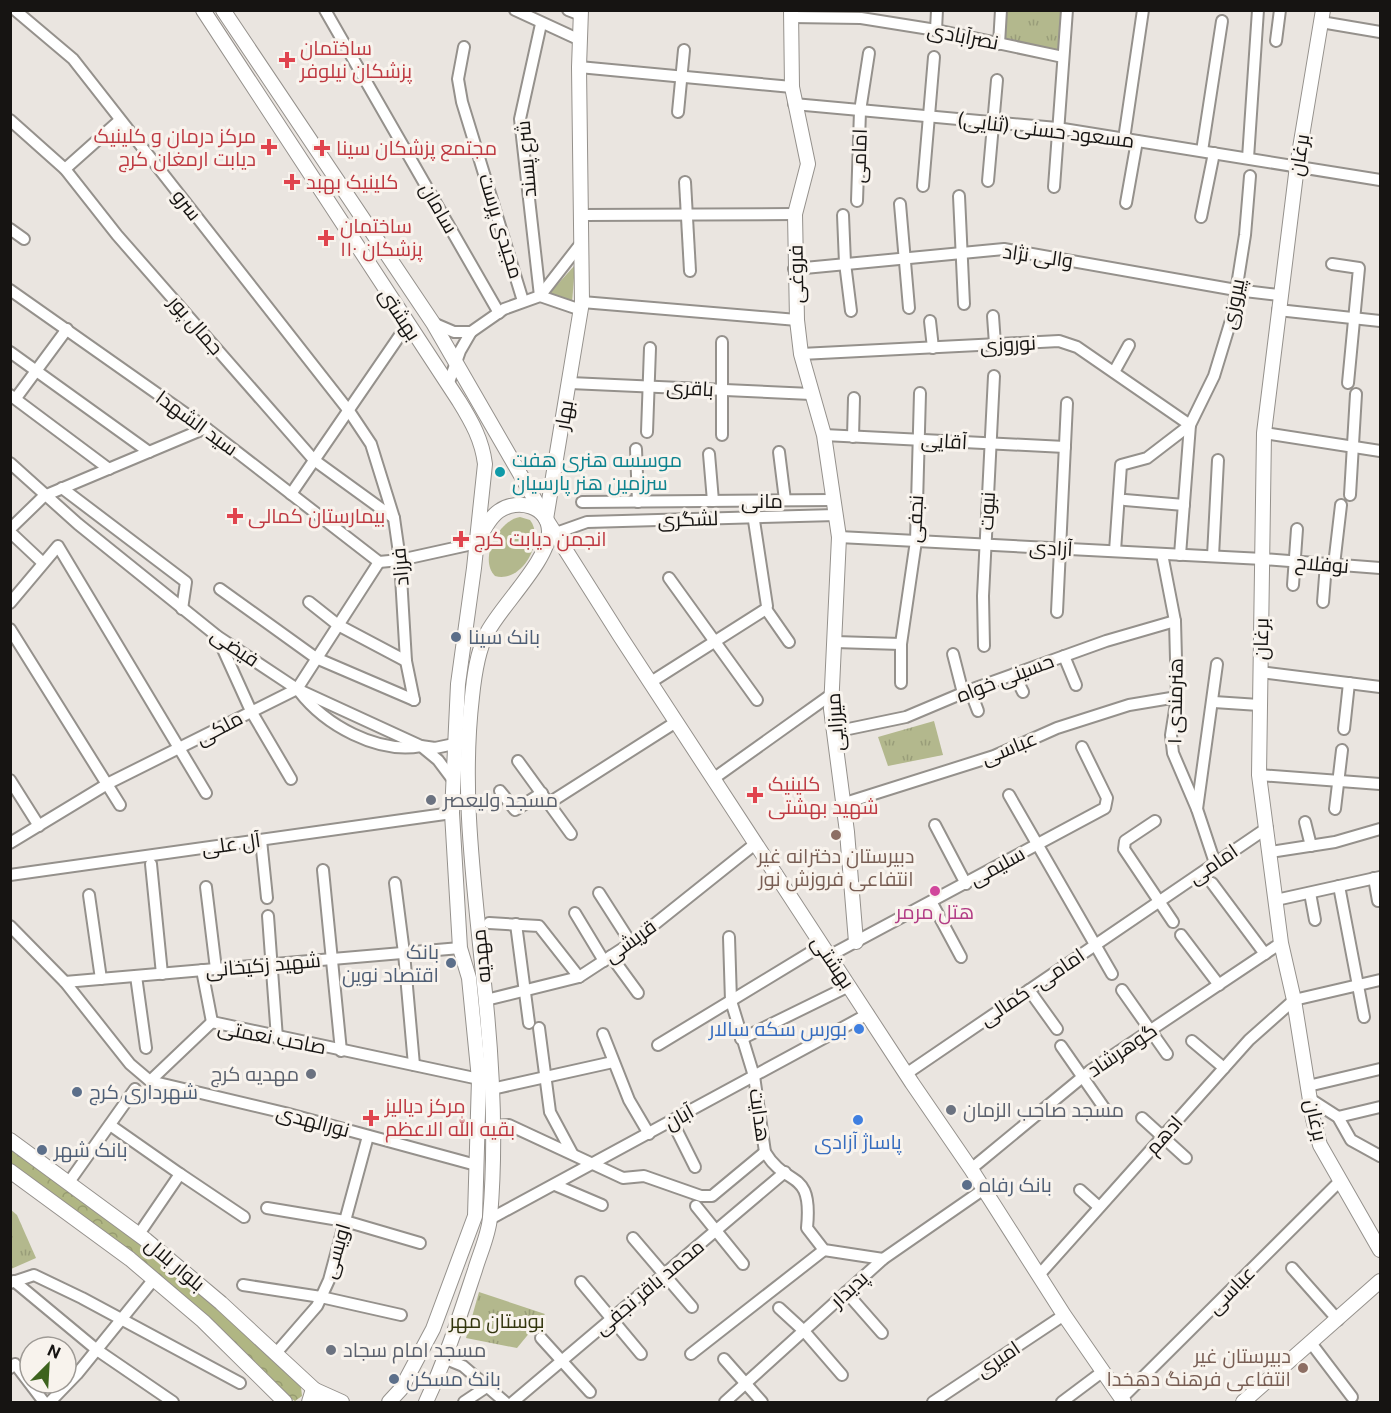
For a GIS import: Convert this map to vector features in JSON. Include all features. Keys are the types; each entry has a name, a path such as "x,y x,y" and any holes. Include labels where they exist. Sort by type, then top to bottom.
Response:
{"main road":[{"name":"بهشتى","path":"203,10 478,434 485,464 477,543"},
{"name":"بهشتى","path":"223,10 433,323 546,519"},
{"path":"577,12 583,215"},
{"name":"فروغی","path":"791,14 792,87 808,164 795,214 794,269 797,320 801,354 824,435 839,537"},
{"name":"برغان","path":"1322,16 1297,166 1264,433 1259,775 1281,943 1294,1000 1320,1145 1380,1250"},
{"name":"بهار","path":"546,519 581,306 583,215"},
{"path":"477,543 489,520 508,506 530,506 546,519 551,538"},
{"name":"میرزایی","path":"839,537 832,694 856,942"},
{"name":"مهدیه","path":"426,1402 446,1359 490,1219 492,1089 486,1000 467,810 472,699 478,661 487,634 551,538"},
{"name":"بهشتی","path":"551,538 651,682 825,951 971,1169 1064,1316 1123,1401"},
{"name":"مهدیه","path":"397,1397 433,1329 475,1216 479,1079 469,978 460,948 452,813 453,744 458,684 477,543"},
{"name":"بلوار بلال","path":"10,1140 139,1234 277,1352 311,1396 328,1402"},
{"name":"بلوار بلال","path":"10,1171 154,1279 203,1321 285,1402"},
{"path":"1243,1402 1380,1281"},
{"path":"311,1396 342,1402"},
{"path":"381,1402 397,1397"}],"street":[{"name":"سرو","path":"15,10 73,59 349,411"},
{"name":"سامان","path":"325,10 499,313"},
{"path":"515,10 579,40"},
{"path":"936,30 937,10"},
{"path":"999,44 1001,10"},
{"path":"1054,187 1067,10"},
{"path":"1124,139 1143,10"},
{"path":"1248,158 1258,10"},
{"path":"1276,41 1280,10"},
{"name":"نصرآبادی","path":"791,14 862,14 1063,57"},
{"path":"1322,16 1380,32"},
{"path":"1202,151 1222,21"},
{"name":"شرع پسند","path":"540,296 520,119 541,24"},
{"name":"مجیدی پرست","path":"464,47 458,79 462,102 523,301"},
{"path":"678,112 684,50"},
{"name":"امامی","path":"857,201 860,111 869,53"},
{"path":"923,186 934,57"},
{"path":"579,67 792,87"},
{"path":"988,181 997,80"},
{"name":"مسعود حسنی (ثنایی)","path":"794,104 1057,128 1380,180"},
{"name":"جمال پور","path":"10,120 65,169 117,235 314,460 394,518"},
{"path":"65,169 120,120"},
{"path":"1126,203 1137,141"},
{"path":"1202,217 1214,153"},
{"name":"پیروزی","path":"1190,425 1224,348 1245,235 1250,176"},
{"path":"685,182 690,271"},
{"path":"959,196 964,304"},
{"path":"900,204 909,308"},
{"path":"583,215 795,214"},
{"path":"843,215 845,264 851,311"},
{"path":"10,229 24,239"},
{"path":"540,296 582,242"},
{"name":"والی نژاد","path":"794,269 962,251 1015,250 1236,290 1280,295"},
{"path":"1332,264 1359,268 1348,383"},
{"name":"سید الشهدا","path":"10,290 206,428 379,562"},
{"path":"448,385 456,361 471,332 499,313 523,301 540,296 581,306 797,320"},
{"path":"1278,310 1380,321"},
{"path":"993,316 995,344"},
{"path":"930,321 933,348"},
{"path":"433,323 454,332 471,332"},
{"path":"291,494 407,325"},
{"path":"67,329 13,397 109,469"},
{"name":"نوروزی","path":"801,354 1059,340 1077,347 1190,425"},
{"path":"722,342 722,435"},
{"path":"1114,372 1129,345"},
{"path":"647,432 650,348"},
{"path":"10,352 148,452"},
{"name":"نبوت","path":"984,646 985,545 994,376"},
{"name":"باقری","path":"570,383 811,394"},
{"name":"نجفی","path":"901,683 901,644 916,541 920,393"},
{"path":"1350,495 1356,394"},
{"path":"853,437 854,398"},
{"path":"1057,612 1058,548 1067,403"},
{"name":"فرزاد","path":"316,658 414,700 406,662 400,560 394,518 371,444 349,411"},
{"path":"1180,555 1190,425"},
{"path":"1114,551 1121,465 1147,458 1190,425"},
{"path":"43,563 10,531 44,496 206,428"},
{"path":"1264,433 1380,451"},
{"name":"آقایی","path":"824,435 1065,447"},
{"path":"636,449 638,502"},
{"path":"779,452 785,500"},
{"path":"709,453 713,501"},
{"path":"1213,556 1218,460"},
{"name":"فیضی","path":"10,463 44,496 182,609 297,689 421,746 435,748 453,744"},
{"path":"62,488 186,582 182,609"},
{"name":"مانی","path":"582,502 833,500"},
{"path":"1125,500 1184,505"},
{"path":"751,501 766,608 789,642"},
{"path":"1323,602 1341,505"},
{"name":"لشگری","path":"551,538 587,522 836,515"},
{"path":"1293,585 1297,529"},
{"name":"آزادی","path":"839,537 1263,559"},
{"path":"453,780 444,766 421,746 394,747 359,736 310,706 297,689 379,562 400,560 477,543"},
{"path":"10,603 58,546 206,793"},
{"name":"هنرمندی ۱","path":"1162,554 1175,621 1177,697 1171,735 1173,753 1197,809 1215,863"},
{"name":"نوفلاح","path":"1263,559 1380,568"},
{"path":"669,578 757,700"},
{"path":"220,589 316,658"},
{"path":"309,602 338,625 406,662"},
{"path":"651,682 766,608"},
{"name":"حسینی خواه","path":"834,732 906,717 1106,640 1175,621"},
{"path":"10,629 109,783 120,805"},
{"path":"218,636 251,711 291,779"},
{"path":"835,642 901,644"},
{"path":"953,654 966,692 978,711"},
{"path":"1064,656 1076,685"},
{"path":"1197,809 1214,702 1217,664"},
{"path":"1260,672 1380,687"},
{"path":"1014,674 1023,692"},
{"path":"1344,729 1349,683"},
{"name":"ملکی","path":"10,843 109,783 297,689"},
{"path":"713,779 832,694"},
{"name":"عباسی","path":"842,804 994,756 1057,728 1129,705 1177,697"},
{"path":"1214,702 1259,705"},
{"path":"549,803 676,722"},
{"name":"سلیمی","path":"658,1045 730,1001 825,951 856,942 932,903 1105,808 1107,798 1082,747"},
{"path":"1335,809 1342,750"},
{"path":"518,761 571,834"},
{"path":"1259,775 1380,784"},
{"path":"10,780 39,826"},
{"path":"500,791 515,810 542,793"},
{"path":"1009,795 1112,974"},
{"name":"آل علی","path":"10,876 452,813"},
{"path":"1155,821 1123,845 1173,922"},
{"path":"1305,822 1311,846"},
{"path":"935,825 966,884"},
{"name":"امامی","path":"1159,901 1267,828"},
{"path":"1270,852 1335,842 1380,829"},
{"path":"261,840 267,898"},
{"name":"قریشی","path":"486,1000 579,977 631,943 755,843"},
{"path":"152,864 162,974"},
{"path":"323,870 341,1051"},
{"path":"1276,900 1377,878 1378,900"},
{"path":"395,883 414,1065"},
{"path":"1212,884 1265,954"},
{"path":"1339,886 1364,1017"},
{"path":"206,887 216,969"},
{"path":"599,893 631,943"},
{"path":"1310,893 1315,920"},
{"path":"89,895 101,979"},
{"name":"امامی - کمالی","path":"906,1074 1159,901"},
{"path":"932,903 961,957"},
{"path":"575,913 608,958 638,993"},
{"path":"268,916 277,1038"},
{"path":"489,923 540,926 579,977"},
{"path":"516,924 526,990 550,1112 573,1154"},
{"path":"10,926 65,982 130,1064 150,1081"},
{"path":"1181,935 1219,985"},
{"name":"هدایت","path":"729,937 730,1001 754,1076 765,1152 770,1161 804,1189 810,1202 807,1228 824,1250"},
{"name":"گوهرشاد","path":"971,1169 1084,1076 1281,943"},
{"name":"شهید زکیخانی","path":"65,982 460,948"},
{"path":"202,970 212,1022"},
{"path":"136,976 146,1048"},
{"path":"1294,1000 1380,980"},
{"path":"741,1039 849,986"},
{"path":"1029,990 1057,1029"},
{"path":"1122,990 1167,1054"},
{"name":"ادهم","path":"1039,1275 1249,1040 1294,1000"},
{"name":"آبان","path":"490,1219 868,1014"},
{"name":"صاحب نعمتی","path":"150,1081 212,1022 277,1038 479,1079"},
{"path":"603,1034 629,1100 649,1134"},
{"path":"1192,1041 1224,1068"},
{"path":"1061,1046 1107,1112"},
{"path":"492,1089 613,1062"},
{"path":"1309,1092 1380,1069"},
{"name":"نورالهدی","path":"150,1081 476,1165"},
{"path":"69,1182 135,1089"},
{"path":"1309,1092 1338,1118 1351,1140 1380,1156"},
{"path":"1338,1118 1380,1107"},
{"path":"1142,1118 1186,1158"},
{"path":"672,1121 696,1167"},
{"path":"110,1125 244,1216"},
{"path":"492,1125 509,1125 623,1178 644,1176 701,1196 712,1197 765,1152"},
{"name":"اویسی","path":"277,1352 317,1306 329,1280 368,1136"},
{"name":"محمد باقر نجفی","path":"513,1402 785,1172"},
{"path":"139,1234 180,1174"},
{"name":"عباسی","path":"1123,1401 1340,1181"},
{"path":"555,1185 602,1205"},
{"name":"پدیدار","path":"725,1402 883,1258 984,1189"},
{"path":"1080,1190 1100,1207"},
{"path":"696,1206 743,1264"},
{"path":"267,1208 345,1221 420,1243"},
{"path":"633,1238 692,1307"},
{"path":"691,1354 824,1250 883,1258"},
{"path":"1292,1268 1338,1320"},
{"path":"12,1282 34,1275 122,1319 240,1383"},
{"path":"50,1402 97,1350 154,1279"},
{"path":"12,1282 97,1350 173,1402"},
{"path":"581,1282 642,1354"},
{"path":"243,1285 321,1297 401,1315"},
{"path":"846,1292 882,1333"},
{"path":"779,1308 804,1331 842,1375"},
{"name":"امیری","path":"933,1402 1064,1316"},
{"path":"541,1338 590,1392"},
{"path":"1311,1343 1352,1397"},
{"path":"446,1359 463,1366 505,1402"},
{"path":"724,1359 762,1402"},
{"path":"13,1366 44,1402"},
{"path":"1062,1402 1102,1372"},
{"path":"464,1402 488,1386"},
{"path":"150,1402 160,1395"}],"green space":[{"path":"1005,11 1063,11 1059,52 1004,40"},
{"path":"575,265 572,303 547,296"},
{"path":"520,517 530,520 534,529 533,549 522,567 514,574 505,577 495,576 490,569 489,560 493,541 505,525"},
{"path":"934,721 943,755 888,766 878,737"},
{"path":"10,1147 152,1252 235,1324 301,1387 302,1396 295,1401 286,1395 137,1256 11,1164"},
{"path":"10,1209 17,1215 36,1258 11,1269"},
{"name":"بوستان مهر","path":"479,1292 545,1314 517,1348 466,1338"}],"place":[{"name":"ساختمان پزشکان نیلوفر","path":"287,60"},
{"name":"مرکز درمان و کلینیک دیابت ارمغان کرج","path":"269,147"},
{"name":"مجتمع پزشکان سینا","path":"322,148"},
{"name":"کلینیک بهبد","path":"292,182"},
{"name":"ساختمان پزشکان ۱۱۰","path":"326,238"},
{"name":"موسسه هنری هفت سرزمین هنر پارسیان","path":"500,472"},
{"name":"بیمارستان کمالی","path":"235,516"},
{"name":"انجمن دیابت کرج","path":"461,539"},
{"name":"بانک سینا","path":"456,637"},
{"name":"کلینیک شهید بهشتی","path":"755,795"},
{"name":"مسجد ولیعصر","path":"431,800"},
{"name":"دبیرستان دخترانه غیر انتفاعی فروزش نور","path":"836,835"},
{"name":"هتل مرمر","path":"935,891"},
{"name":"بانک اقتصاد نوین","path":"451,963"},
{"name":"بورس سکه سالار","path":"859,1029"},
{"name":"مهدیه کرج","path":"311,1074"},
{"name":"شهرداری کرج","path":"77,1092"},
{"name":"مسجد صاحب الزمان","path":"951,1110"},
{"name":"مرکز دیالیز بقیه الله الاعظم","path":"371,1118"},
{"name":"پاساژ آزادی","path":"858,1120"},
{"name":"بانک شهر","path":"42,1150"},
{"name":"بانک رفاه","path":"967,1185"},
{"name":"مسجد امام سجاد","path":"331,1350"},
{"name":"دبیرستان غیر انتفاعی فرهنگ دهخدا","path":"1303,1368"},
{"name":"بانک مسکن","path":"394,1379"}]}
